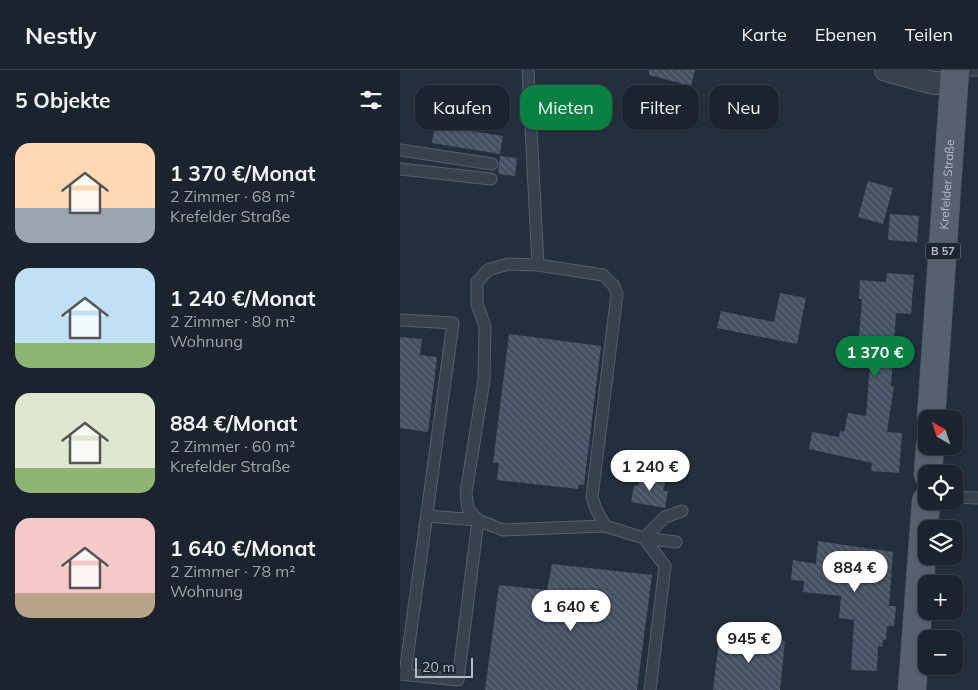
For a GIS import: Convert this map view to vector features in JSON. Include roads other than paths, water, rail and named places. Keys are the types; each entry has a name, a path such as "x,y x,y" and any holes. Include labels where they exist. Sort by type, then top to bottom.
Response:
{"main road":[{"name":"Krefelder Straße","path":"932,410 960,74"},
{"path":"912,690 925,510"}],"street":[{"path":"886,70 933,83 960,74"}],"lane":[{"path":"528,70 538,264"},
{"path":"960,74 978,70"},
{"path":"400,150 492,164"},
{"path":"400,169 491,180"},
{"path":"400,320 453,323 403,674 458,680 478,520 468,509 466,493 484,380 485,326 477,304 476,282 488,270 508,264 538,264 603,275 614,286 617,294 592,497 605,526"},
{"path":"963,497 978,498"},
{"path":"644,538 665,517 682,511"},
{"path":"427,516 478,520 503,530 605,526 644,538 676,542"},
{"path":"644,538 665,566 650,690"}]}
